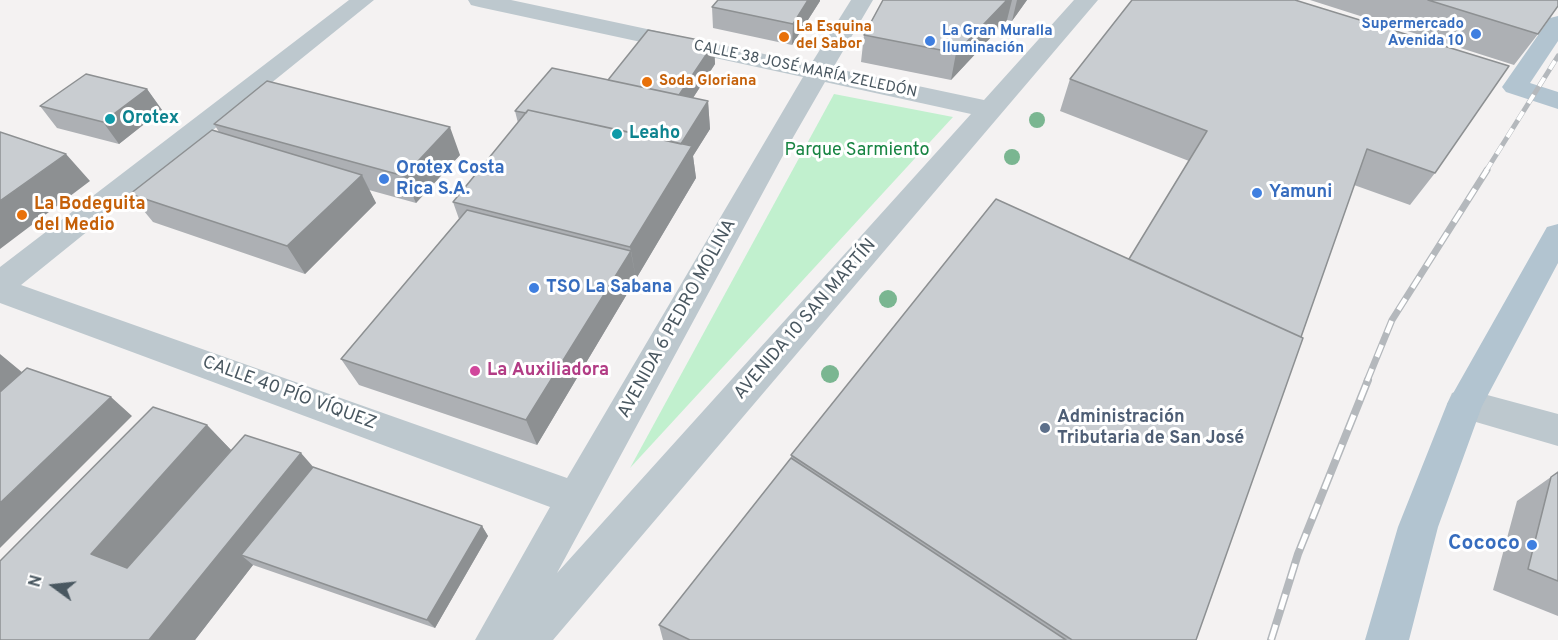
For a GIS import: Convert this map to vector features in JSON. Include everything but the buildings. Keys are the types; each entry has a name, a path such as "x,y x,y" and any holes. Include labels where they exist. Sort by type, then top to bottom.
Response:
{"main road":[{"path":"1556,97 1504,83 1558,23"},
{"path":"1387,640 1418,527 1465,404 1558,235"}],"street":[{"path":"0,284 363,0"},
{"name":"CALLE 38 JOSÉ MARÍA ZELEDÓN","path":"479,0 990,110"},
{"name":"AVENIDA 6 PEDRO MOLINA","path":"497,640 773,148 862,0"},
{"name":"AVENIDA 10 SAN MARTÍN","path":"525,640 1087,0"},
{"name":"CALLE 40 PÍO VÍQUEZ","path":"0,290 577,499"},
{"path":"1465,404 1558,430"}],"green space":[{"name":"Parque Sarmiento","path":"834,94 953,117 630,468"}],"railway":[{"path":"1486,171 1558,56"},
{"path":"1367,381 1392,320 1487,170"},
{"path":"1271,640 1298,554 1368,380"}],"place":[{"name":"Supermercado Avenida 10","path":"1476,34"},
{"name":"La Esquina del Sabor","path":"784,37"},
{"name":"La Gran Muralla Iluminación","path":"930,41"},
{"name":"Soda Gloriana","path":"647,82"},
{"name":"Orotex","path":"110,119"},
{"name":"Leaho","path":"617,134"},
{"name":"Orotex Costa Rica S.A.","path":"384,179"},
{"name":"Yamuni","path":"1257,193"},
{"name":"La Bodeguita del Medio","path":"22,215"},
{"name":"TSO La Sabana","path":"534,288"},
{"name":"La Auxiliadora","path":"475,371"},
{"name":"Administración Tributaria de San José","path":"1045,428"},
{"name":"Cococo","path":"1532,545"}]}
